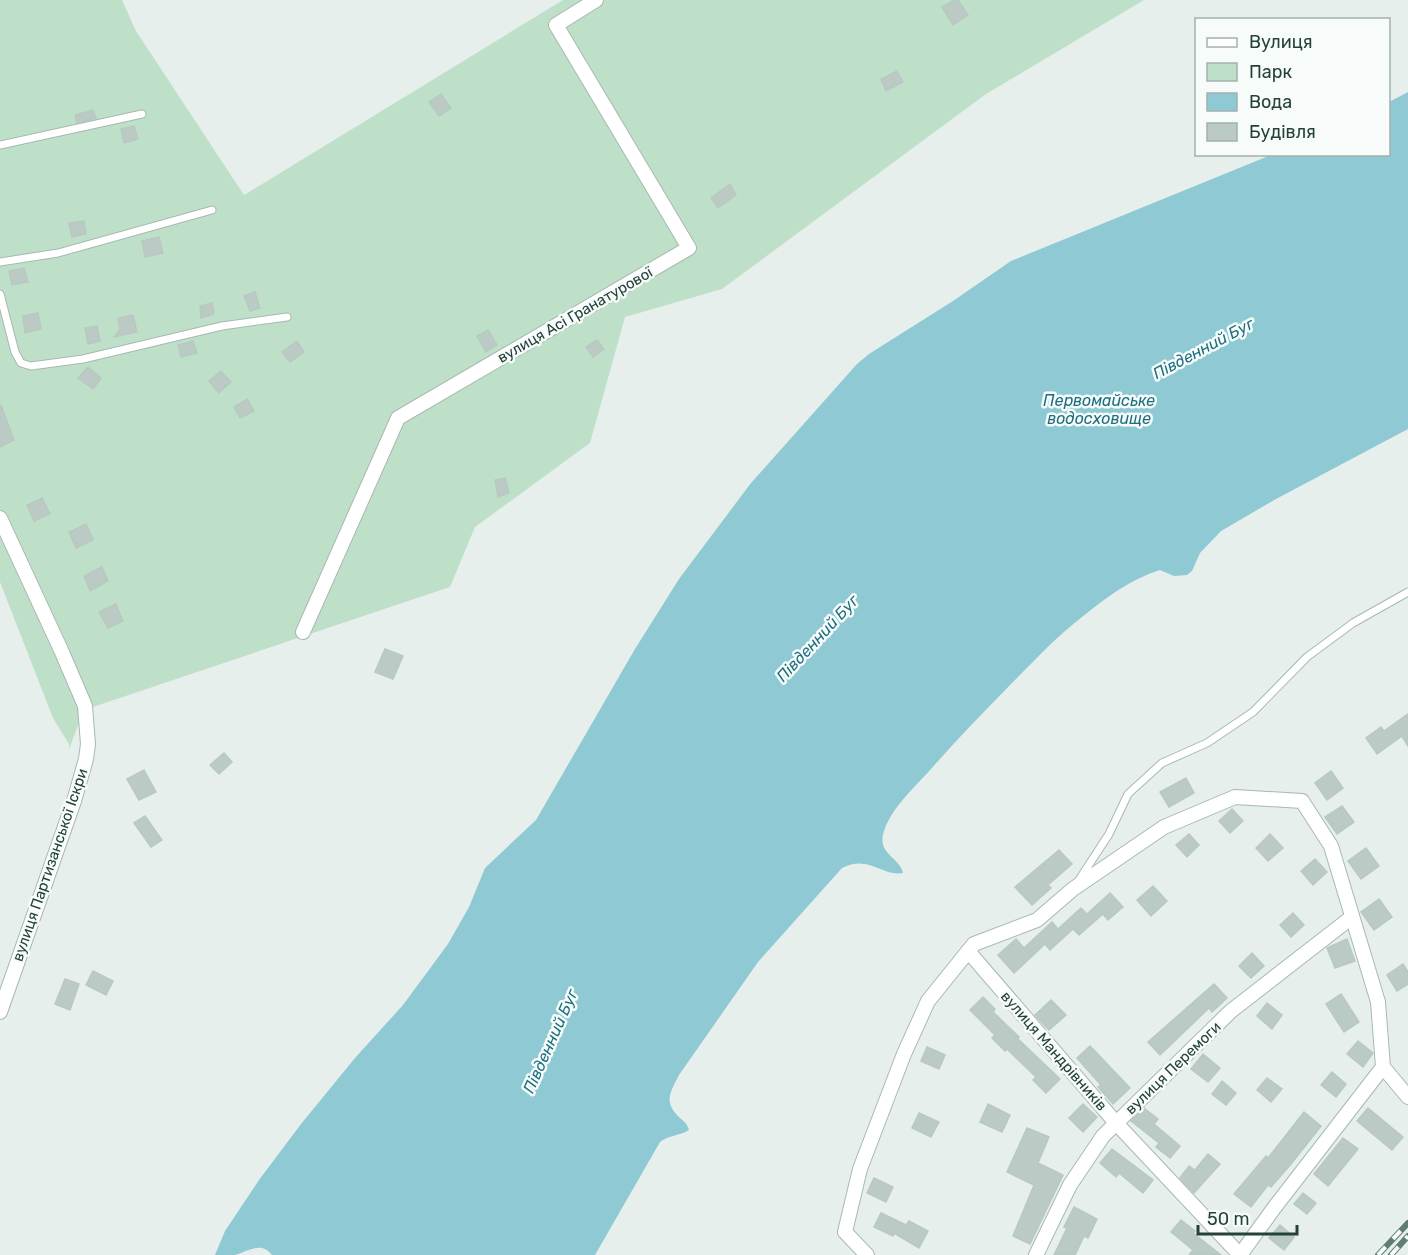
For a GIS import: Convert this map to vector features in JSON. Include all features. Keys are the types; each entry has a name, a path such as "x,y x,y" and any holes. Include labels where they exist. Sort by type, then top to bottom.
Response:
{"street":[{"name":"вулиця Асі Гранатурової","path":"303,632 398,418 689,248 556,25 596,0"},
{"name":"вулиця Партизанської Іскри","path":"0,518 85,706 88,744 74,801 0,1012"},
{"path":"867,1255 845,1232 860,1168 904,1054 928,1001 968,951 974,944 1037,920 1073,890 1164,827 1235,797 1302,801 1331,846 1378,1002 1383,1067 1408,1097"},
{"name":"вулиця Перемоги","path":"1036,1255 1070,1185 1103,1136 1231,1011 1352,917"},
{"name":"вулиця Мандрівників","path":"968,951 1116,1123 1240,1255"},
{"path":"1240,1255 1383,1067"}],"lane":[{"path":"0,145 142,114"},
{"path":"0,262 58,253 212,210"},
{"path":"0,294 15,352 21,363 31,366 82,359 222,326 287,317"},
{"path":"1073,890 1109,834 1128,795 1162,763 1207,743 1253,712 1307,657 1353,623 1408,592"}],"green space":[{"path":"0,0 122,0 136,31 244,195 563,0 1144,0 986,94 722,289 625,317 590,443 475,527 450,587 84,710 69,749 69,744 53,718 0,582"}],"water":[{"name":"Первомайське водосховище","path":"1408,92 1408,429 1221,531 1200,553 1192,571 1187,575 1174,576 1160,570 1139,578 1119,590 1046,648 951,747 892,814 884,831 883,845 903,873 888,872 860,863 842,868 758,962 673,1087 670,1097 671,1107 686,1123 689,1130 660,1142 595,1255 272,1255 259,1248 235,1255 215,1255 225,1231 259,1180 355,1058 403,1005 448,944 469,907 485,868 536,820 635,649 679,579 751,483 857,364 1011,261 1269,156 1390,156 1390,101"}],"building":[{"path":"958,0 968,15 953,25 942,7"},
{"path":"897,71 903,82 886,91 881,79"},
{"path":"441,94 451,108 439,116 429,102"},
{"path":"93,110 96,118 77,123 75,115"},
{"path":"134,126 138,139 124,143 121,129"},
{"path":"730,184 736,195 718,208 711,198"},
{"path":"84,221 86,234 72,237 69,223"},
{"path":"159,237 163,253 145,257 142,241"},
{"path":"24,268 28,282 12,285 9,271"},
{"path":"255,292 260,308 250,311 244,296"},
{"path":"212,303 214,314 201,318 200,306"},
{"path":"38,313 41,329 25,333 23,316"},
{"path":"133,315 137,332 114,337 120,330 118,318"},
{"path":"97,326 100,341 88,344 85,328"},
{"path":"488,330 497,345 486,352 477,336"},
{"path":"597,340 604,349 593,357 586,347"},
{"path":"193,341 197,353 181,357 178,345"},
{"path":"297,341 304,352 290,362 282,352"},
{"path":"88,367 101,378 93,389 78,378"},
{"path":"221,371 231,382 219,393 209,381"},
{"path":"247,399 254,411 240,418 234,407"},
{"path":"0,406 14,440 0,447"},
{"path":"505,478 509,493 498,497 495,480"},
{"path":"42,498 50,514 34,521 27,505"},
{"path":"86,524 93,540 76,548 69,532"},
{"path":"102,567 108,581 90,591 84,576"},
{"path":"116,604 123,621 108,628 99,612"},
{"path":"385,649 403,656 393,679 375,672"},
{"path":"1408,714 1408,746 1402,736 1377,754 1366,738 1381,727 1384,731"},
{"path":"224,753 232,762 219,774 210,765"},
{"path":"144,770 156,792 139,800 127,779"},
{"path":"1331,771 1343,788 1327,800 1315,783"},
{"path":"1186,778 1194,793 1169,807 1160,792"},
{"path":"1342,806 1354,822 1337,834 1325,817"},
{"path":"1232,809 1243,821 1230,833 1219,821"},
{"path":"145,816 162,840 151,847 134,823"},
{"path":"1189,834 1199,845 1187,857 1176,845"},
{"path":"1270,834 1283,848 1268,861 1256,848"},
{"path":"1366,848 1379,866 1361,879 1348,861"},
{"path":"1059,850 1072,864 1048,885 1051,888 1032,905 1015,887"},
{"path":"1315,859 1327,872 1313,885 1301,871"},
{"path":"1153,886 1167,901 1151,916 1137,900"},
{"path":"1110,893 1123,907 1108,920 1103,914 1079,935 1073,929 1050,950 1045,944 1014,973 998,955 1016,939 1024,948 1052,922 1058,929 1081,908 1087,914"},
{"path":"1379,899 1392,917 1374,930 1361,912"},
{"path":"1293,913 1304,925 1291,937 1280,925"},
{"path":"1347,939 1355,961 1335,968 1327,948"},
{"path":"1252,953 1264,966 1251,978 1239,966"},
{"path":"1403,964 1408,972 1408,984 1397,991 1387,975"},
{"path":"93,971 113,981 106,995 86,985"},
{"path":"65,979 79,984 70,1010 55,1004"},
{"path":"1214,984 1227,998 1212,1012 1209,1008 1160,1055 1148,1042"},
{"path":"1341,994 1359,1022 1344,1032 1326,1004"},
{"path":"983,997 995,1009 993,1012 1019,1037 1017,1038 1060,1079 1046,1093 1033,1080 1036,1077 992,1038 995,1035 970,1010"},
{"path":"1051,1000 1066,1015 1049,1030 1035,1015"},
{"path":"1267,1003 1282,1015 1272,1029 1257,1016"},
{"path":"1358,1041 1373,1053 1363,1067 1347,1054"},
{"path":"1090,1046 1130,1088 1113,1104 1098,1087 1101,1085 1077,1058"},
{"path":"927,1047 945,1055 939,1069 921,1061"},
{"path":"1203,1054 1220,1068 1208,1082 1191,1069"},
{"path":"1332,1072 1346,1084 1336,1097 1321,1085"},
{"path":"1267,1078 1282,1089 1271,1102 1257,1090"},
{"path":"1222,1081 1236,1093 1226,1105 1212,1094"},
{"path":"988,1104 1010,1115 1002,1132 980,1122"},
{"path":"1083,1104 1097,1117 1083,1132 1069,1118"},
{"path":"1144,1108 1158,1119 1154,1124 1180,1146 1170,1158 1156,1147 1159,1143 1131,1121"},
{"path":"1368,1108 1403,1137 1392,1150 1357,1121"},
{"path":"1304,1112 1321,1126 1291,1164 1271,1187 1268,1185 1251,1207 1234,1194 1266,1156 1268,1158"},
{"path":"919,1113 939,1122 931,1137 912,1128"},
{"path":"1027,1128 1049,1137 1038,1163 1063,1175 1030,1244 1013,1236 1034,1185 1007,1172"},
{"path":"1343,1138 1358,1149 1328,1186 1314,1174"},
{"path":"1112,1149 1153,1180 1143,1193 1119,1173 1116,1177 1100,1163"},
{"path":"1208,1154 1220,1164 1194,1193 1180,1178 1189,1166 1195,1170"},
{"path":"874,1178 893,1187 886,1202 867,1193"},
{"path":"1303,1193 1316,1203 1307,1214 1294,1204"},
{"path":"1074,1207 1097,1219 1088,1238 1084,1236 1075,1255 1054,1255 1067,1228 1064,1227"},
{"path":"881,1213 906,1225 909,1221 928,1231 919,1248 894,1233 893,1236 874,1227"},
{"path":"1181,1220 1195,1231 1193,1233 1221,1255 1189,1255 1193,1250 1171,1232"},
{"path":"1280,1225 1294,1237 1284,1250 1269,1238"}],"railway":[{"path":"1378,1255 1408,1223"},
{"path":"1391,1255 1408,1236"}],"water label":[{"name":"Південний Буг","path":"1203,348"},
{"name":"Південний Буг","path":"817,638"},
{"name":"Південний Буг","path":"550,1041"}]}
